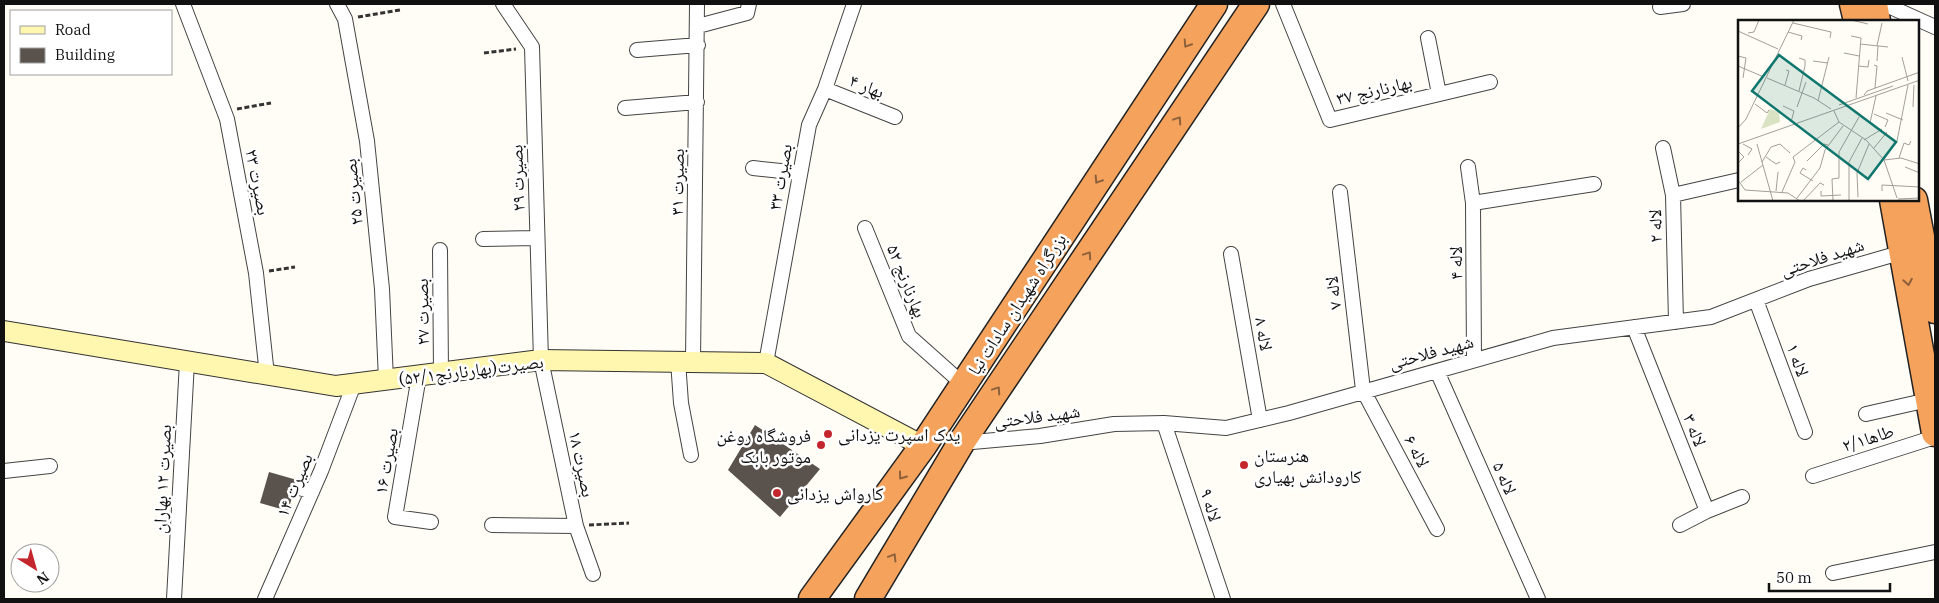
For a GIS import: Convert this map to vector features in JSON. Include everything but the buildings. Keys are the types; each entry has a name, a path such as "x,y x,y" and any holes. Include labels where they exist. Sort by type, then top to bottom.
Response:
{"highway":[{"name":"بزرگراه شهیدان سادات نیا","path":"812,599 923,446 1214,4"},
{"name":"بزرگراه شهیدان سادات نیا","path":"870,598 961,443 1256,4"},
{"path":"1853,4 1857,20"},
{"path":"1874,4 1877,20"},
{"path":"1894,201 1921,249 1928,400 1935,435"},
{"path":"1914,201 1921,249 1935,310"}],"street":[{"name":"بصیرت ۲۳","path":"183,4 224,111 256,274 267,375"},
{"name":"بصیرت ۲۵","path":"337,4 345,19 368,151 382,289 386,380"},
{"path":"503,4 532,47"},
{"name":"بصیرت ۳۱","path":"691,455 681,403 685,361 697,102 697,4"},
{"path":"698,26 747,13 749,4"},
{"name":"بصیرت ۳۳","path":"766,363 809,124 825,89 854,4"},
{"name":"بهارنارنج ۳۷","path":"1283,4 1330,120 1490,82"},
{"path":"1660,7 1683,4"},
{"path":"1884,4 1907,8 1935,27"},
{"path":"1428,38 1439,94"},
{"path":"637,50 698,45"},
{"name":"بصیرت ۲۹","path":"532,47 541,360"},
{"name":"بهار ۴","path":"825,89 895,117"},
{"path":"625,108 697,102"},
{"path":"1663,148 1673,195"},
{"name":"لاله ۴","path":"1468,167 1473,203 1474,360"},
{"path":"753,168 800,173"},
{"name":"لاله ۲","path":"1676,322 1673,195 1738,180"},
{"path":"1473,203 1594,184"},
{"name":"لاله ۷","path":"1340,192 1363,390"},
{"name":"بهارنارنج ۵۲","path":"865,228 909,336 964,385"},
{"path":"483,239 537,238"},
{"name":"شهید فلاحتی","path":"961,443 1040,436 1114,424 1164,423 1226,428 1553,338 1711,317 1809,279 1921,249"},
{"name":"بصیرت ۲۷","path":"440,250 442,373"},
{"name":"لاله ۸","path":"1231,254 1260,420"},
{"name":"لاله ۱","path":"1756,300 1805,432"},
{"name":"لاله ۳","path":"1634,327 1706,511"},
{"name":"بصیرت(بهارنارنج۵۲/۱)","path":"4,331 336,386 541,360 766,363 923,446"},
{"name":"بصیرت ۱۸","path":"541,360 576,526 593,574"},
{"name":"بصیرت ۱۲ بهاران","path":"174,599 187,362"},
{"name":"لاله ۵","path":"1437,371 1538,599"},
{"name":"بصیرت ۱۶","path":"420,376 395,517 431,522"},
{"name":"بصیرت ۱۴","path":"265,599 306,490 354,384"},
{"name":"لاله ۶","path":"1363,390 1437,529"},
{"path":"1866,414 1928,400"},
{"name":"لاله ۹","path":"1164,423 1223,599"},
{"name":"طاها۲/۱","path":"1813,476 1935,435"},
{"path":"4,470 50,466"},
{"path":"1680,525 1706,511 1742,497"},
{"path":"492,526 576,526"},
{"path":"1833,573 1935,552"}],"path":[{"path":"345,19 400,10"},
{"path":"484,53 532,47"},
{"path":"224,111 271,103"},
{"path":"256,274 296,267"},
{"path":"576,526 629,523"}],"place":[{"name":"یدک اسپرت یزدانی","path":"828,434"},
{"name":"فروشگاه روغن موتور بابک","path":"821,445"},
{"name":"هنرستان کارودانش بهیاری","path":"1244,465"},
{"name":"کارواش یزدانی","path":"777,493"}]}
